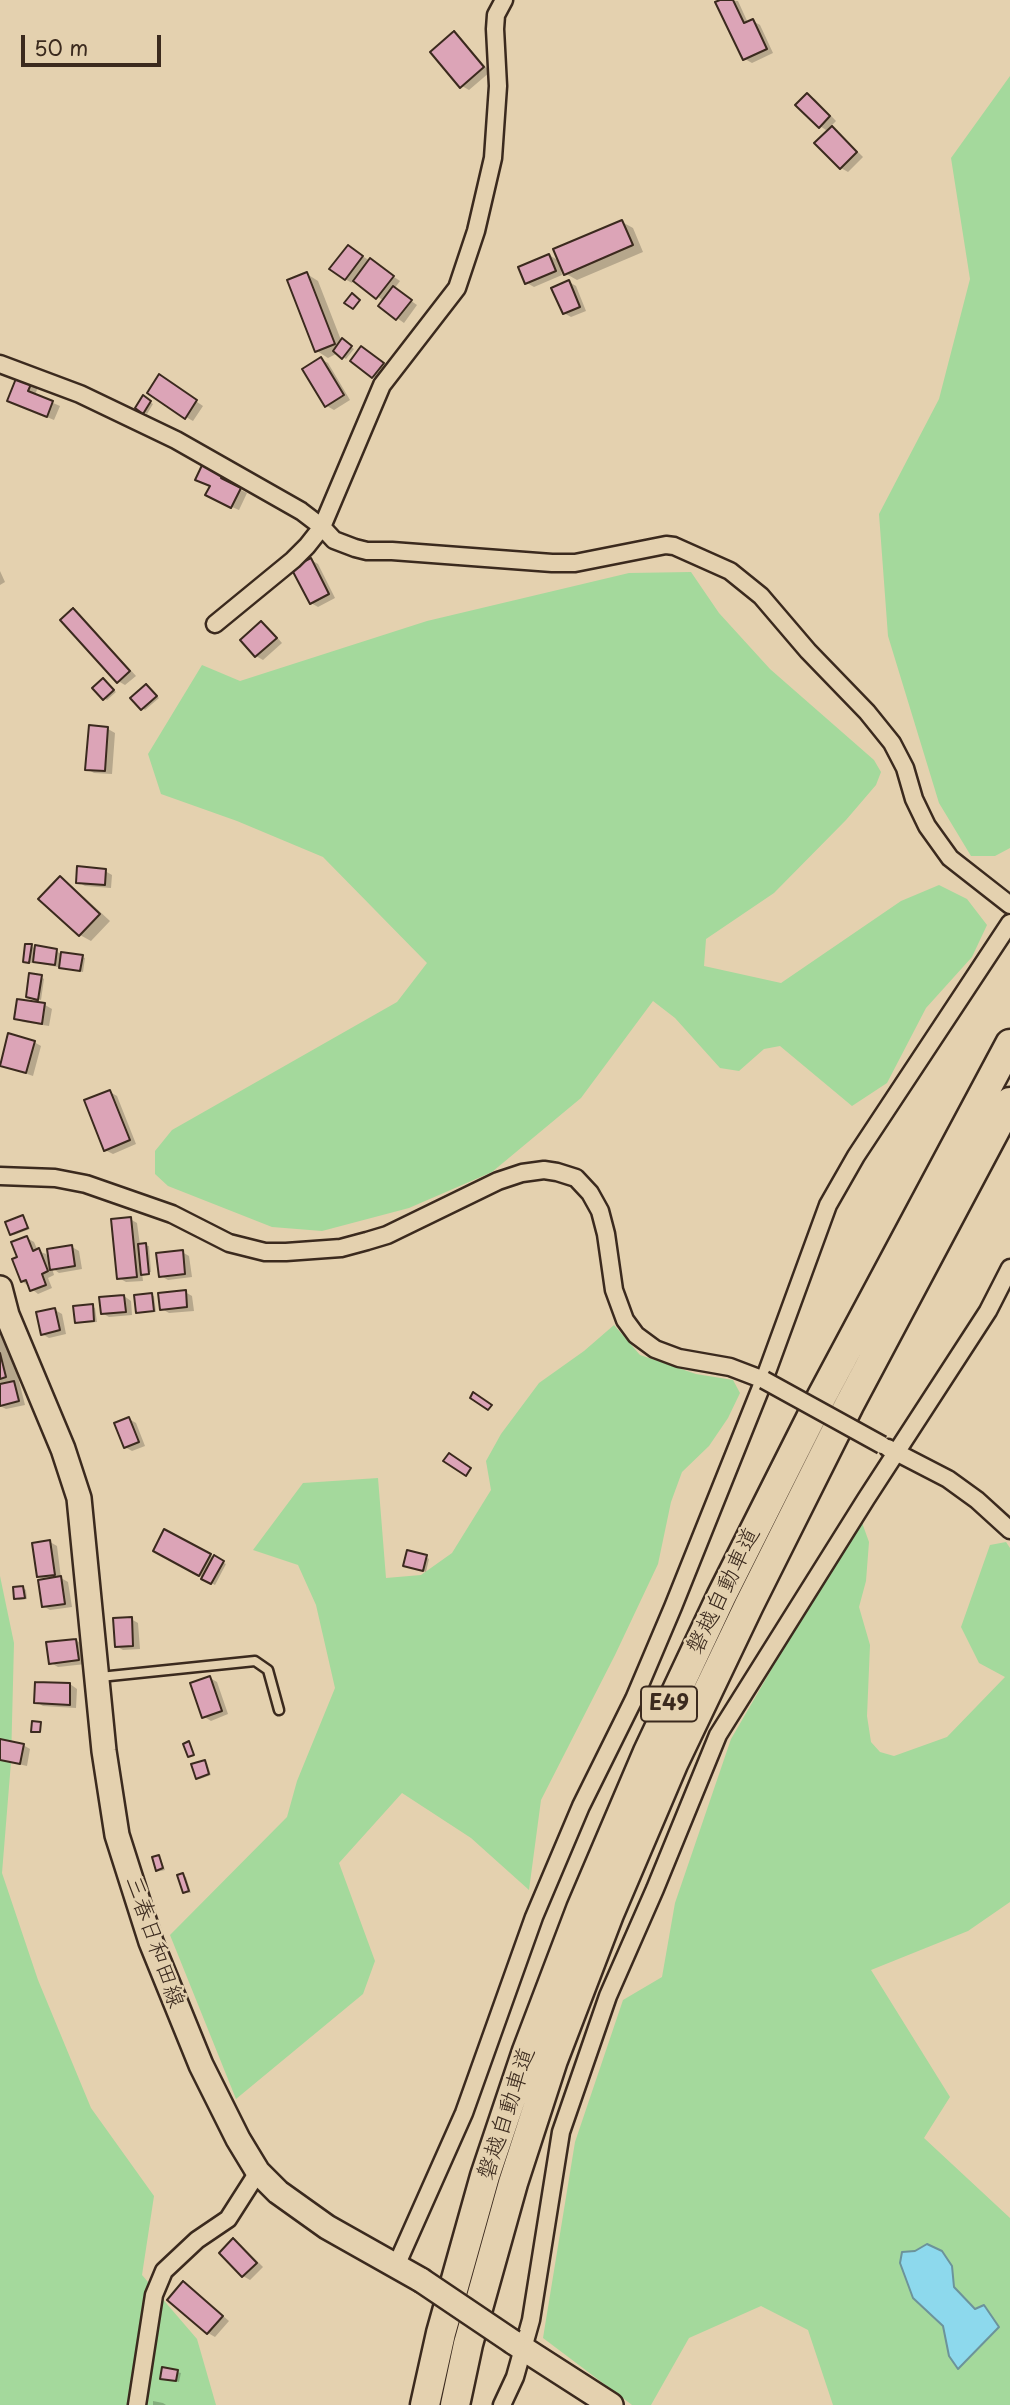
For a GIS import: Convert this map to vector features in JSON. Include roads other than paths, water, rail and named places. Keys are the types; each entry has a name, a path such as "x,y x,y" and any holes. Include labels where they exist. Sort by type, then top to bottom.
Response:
{"highway":[{"name":"磐越自動車道","path":"425,2405 441,2333 485,2175 527,2051 581,1909 648,1752 821,1396 1010,1044"},
{"name":"磐越自動車道","path":"455,2405 468,2344 513,2183 554,2060 615,1901 673,1764 849,1405 1010,1102"}],"main road":[{"name":"三春日和田線","path":"0,1288 7,1315 63,1449 79,1498 104,1751 117,1835 151,1942 201,2066 238,2139 258,2172 300,2209 421,2280 611,2405"}],"street":[{"path":"215,624 293,560 321,527 382,385 457,288 493,158 498,86 495,29 496,15 504,0"},
{"path":"0,364 80,394 176,440 301,511 334,540 368,551 575,563 666,545 730,571 761,596 892,743 905,768 914,799 927,826 950,858 1010,905"},
{"path":"396,2266 464,2113 534,1917 580,1806 634,1699 764,1380 828,1205 856,1157 1010,923"},
{"path":"0,1176 55,1178 86,1184 172,1214 229,1243 265,1252 341,1248 387,1235 498,1181 533,1171 557,1172 576,1178 590,1193 600,1210 614,1290 625,1320 636,1335 655,1349 679,1358 730,1367 764,1380 948,1479 977,1500 1010,1530"},
{"path":"502,2405 515,2377 518,2344 531,2320 561,2133 608,1996 718,1735 889,1448 988,1311 1010,1268"},
{"path":"137,2405 155,2295 163,2271 197,2240 228,2219 258,2172"}],"lane":[{"path":"97,1678 255,1661 268,1670 279,1710"}],"water":[{"path":"927,2244 942,2251 952,2266 954,2287 975,2309 984,2305 999,2327 958,2369 949,2356 943,2326 913,2298 900,2263 902,2252 915,2251"}]}
